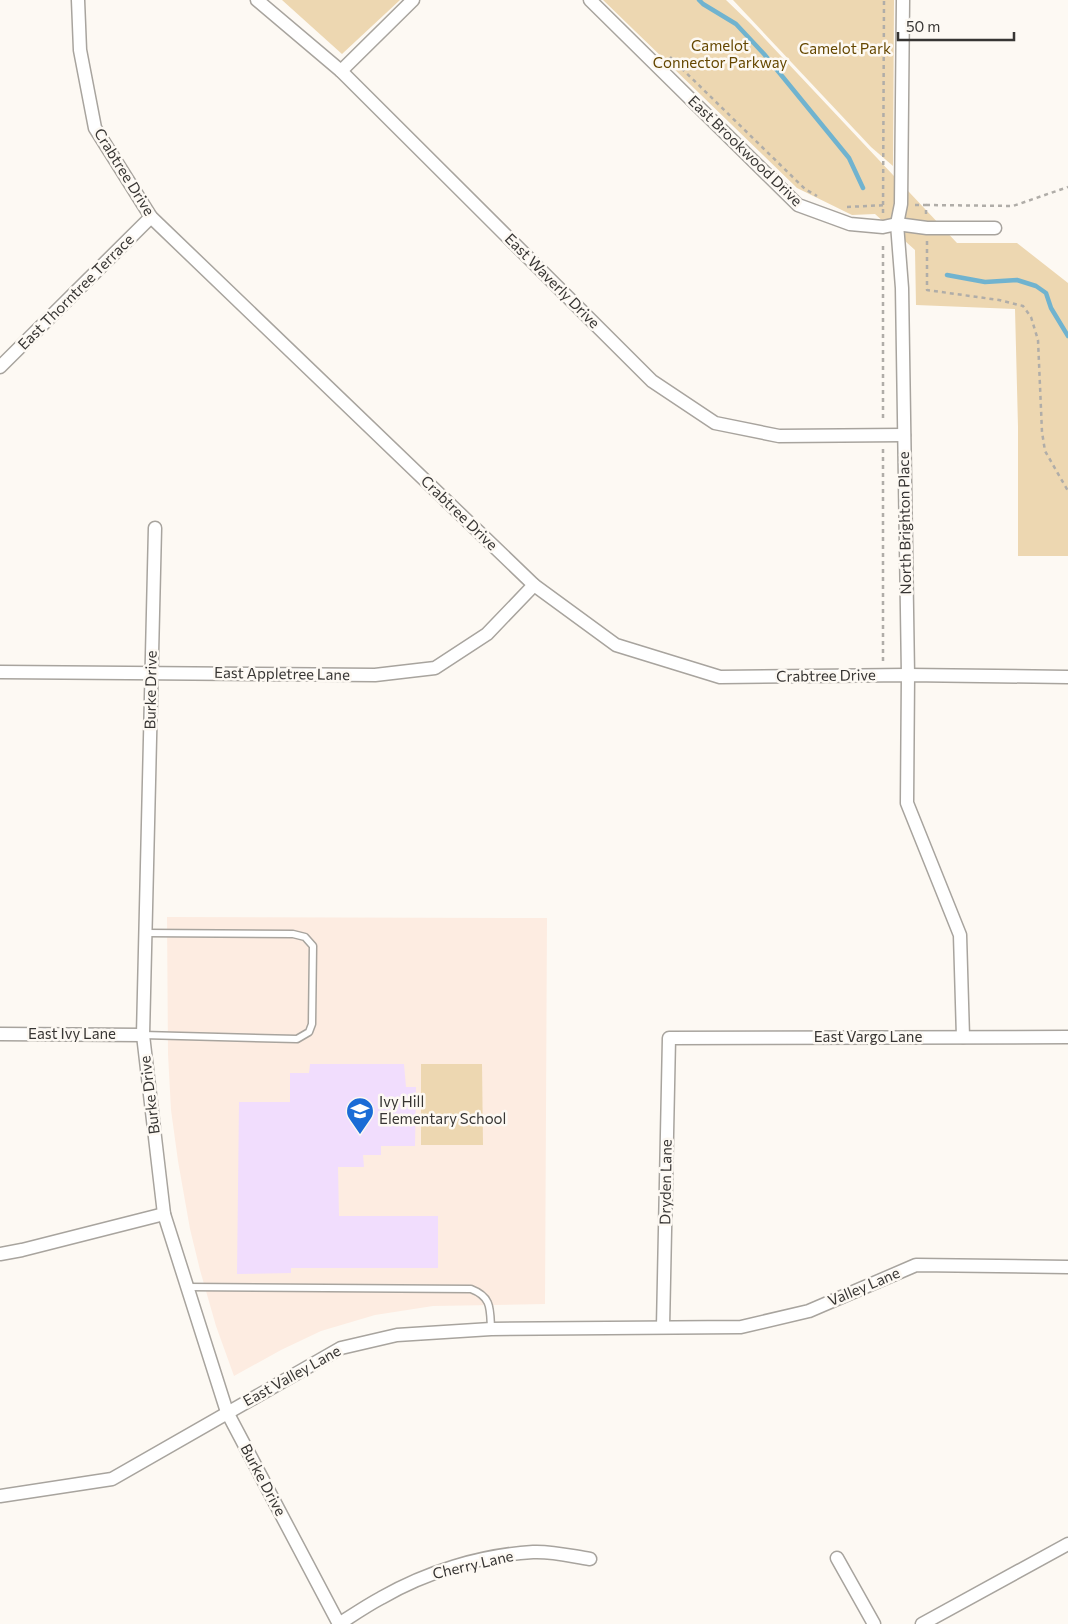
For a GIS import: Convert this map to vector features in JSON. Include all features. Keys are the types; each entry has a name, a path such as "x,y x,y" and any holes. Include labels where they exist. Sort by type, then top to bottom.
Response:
{"street":[{"name":"Crabtree Drive","path":"78,0 80,50 94,128 151,217 534,585 616,645 720,677 908,675 1068,677"},
{"name":"East Waverly Drive","path":"257,0 341,71 652,381 715,423 779,436 904,435"},
{"path":"341,71 413,0"},
{"name":"East Brookwood Drive","path":"590,0 798,205 850,224 883,227 898,224 926,228 995,228"},
{"name":"North Brighton Place","path":"903,0 901,204 898,224 902,288 908,675 907,803 960,935 963,1037"},
{"name":"East Thorntree Terrace","path":"0,367 151,217"},
{"name":"Burke Drive","path":"155,528 143,1035 164,1214 227,1412 339,1624"},
{"name":"East Appletree Lane","path":"0,672 375,675 435,668 487,634 534,585"},
{"name":"East Ivy Lane","path":"0,1034 143,1035"},
{"name":"East Vargo Lane","path":"669,1038 1068,1037"},
{"name":"Dryden Lane","path":"663,1326 669,1038"},
{"path":"0,1254 164,1214"},
{"name":"Valley Lane","path":"663,1326 742,1327 809,1311 916,1265 1068,1267"},
{"name":"East Valley Lane","path":"0,1496 112,1479 341,1348 398,1335 491,1329 663,1326"},
{"path":"922,1624 1068,1544"},
{"name":"Cherry Lane","path":"339,1624 407,1584 466,1564 533,1552 554,1553 590,1559"},
{"path":"838,1558 874,1624"}],"lane":[{"path":"143,1035 297,1039 309,1032 312,1024 313,946 304,937 287,934 146,933"},
{"path":"188,1288 471,1289 482,1293 487,1299 491,1329"}],"path":[{"path":"883,676 884,0"},
{"path":"926,205 1013,206 1068,186"}],"shaded area":[{"name":"Ivy Hill Elementary School","path":"167,917 547,918 545,1304 433,1306 375,1315 321,1331 281,1350 234,1376 216,1326 200,1270 190,1229 178,1161 171,1110 168,1054"}],"green space":[{"path":"282,0 400,0 342,54"},
{"name":"Camelot Connector Parkway","path":"603,0 726,0 751,24 957,243 1017,243 1068,283 1068,556 1018,556 1018,427 1015,309 916,305 915,250 875,214 852,215 797,188"},
{"name":"Camelot Park","path":"733,0 894,0 893,166 871,147"},
{"path":"421,1064 482,1064 483,1145 421,1145"}],"building":[{"path":"310,1064 404,1064 406,1087 416,1087 415,1146 381,1146 381,1155 363,1155 364,1167 338,1167 339,1216 438,1216 438,1268 291,1268 291,1273 237,1274 239,1102 290,1102 290,1073 309,1073"}],"waterway":[{"path":"699,0 736,24 764,54 849,158 863,188"},
{"path":"947,275 985,282 1017,280 1036,286 1046,293 1051,308 1068,336"}],"place":[{"name":"Ivy Hill Elementary School","path":"360,1135"}]}
